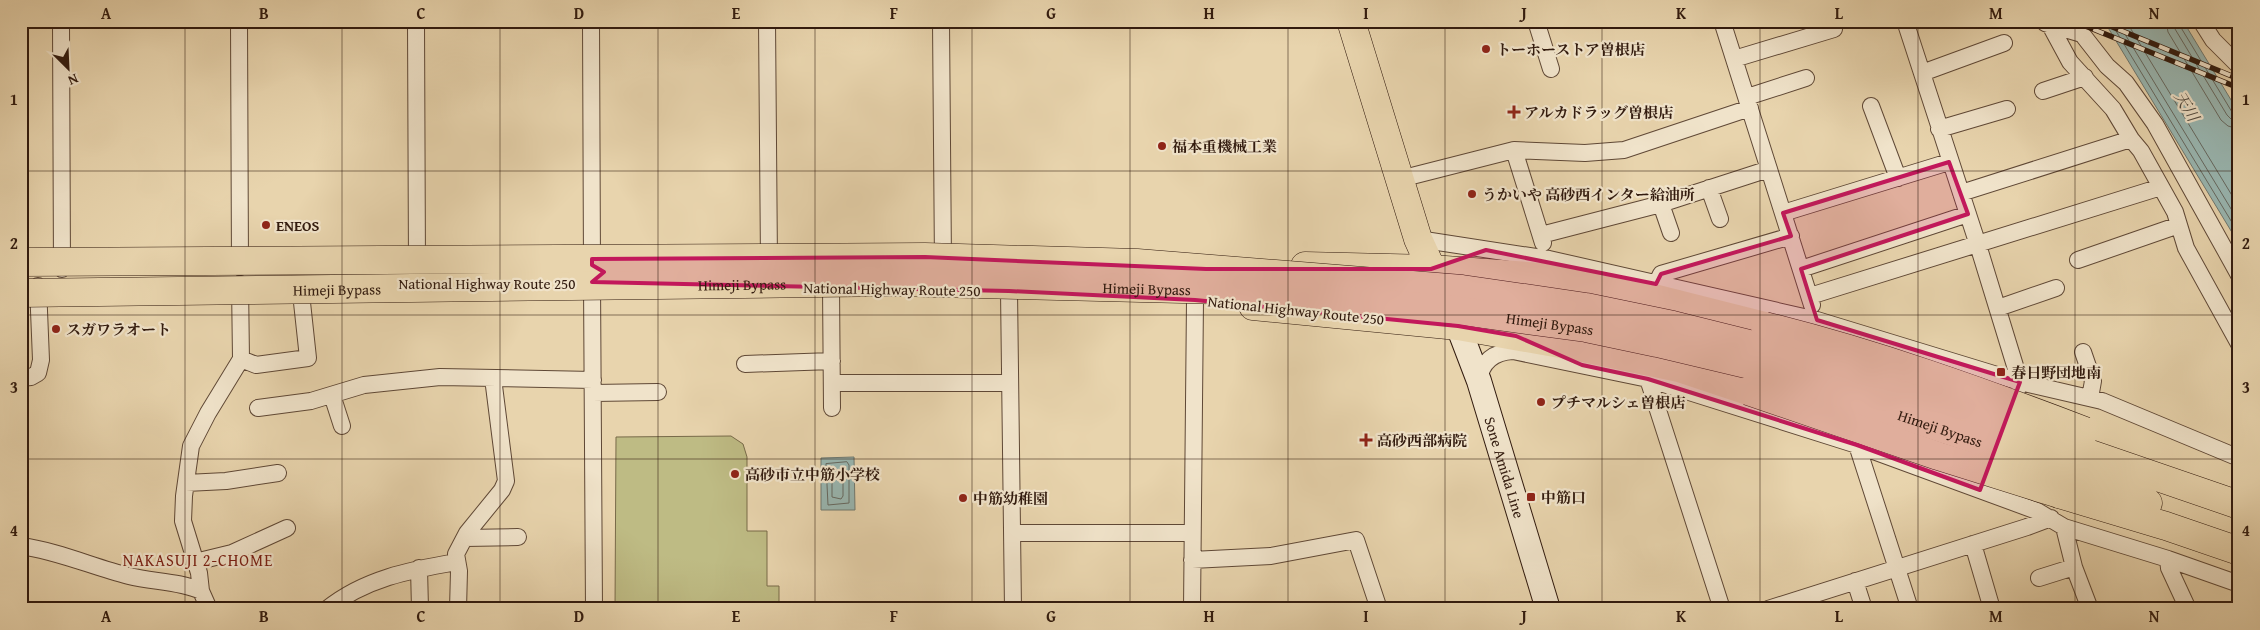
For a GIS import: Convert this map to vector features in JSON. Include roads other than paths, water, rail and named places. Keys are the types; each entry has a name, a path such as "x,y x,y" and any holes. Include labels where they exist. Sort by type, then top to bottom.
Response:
{"highway":[{"path":"1351,21 1418,239 1458,326"},
{"name":"Himeji Bypass","path":"21,262 925,257 1137,263 1462,290 1596,309 1672,324 1793,355 1958,408 2067,473 2162,478 2239,505"},
{"name":"National Highway Route 250","path":"25,284 62,269 240,275 300,284 592,273 769,263 943,264 1136,270 1345,266 1431,269 1541,277 1654,298 1810,337 1969,387 2067,473"},
{"name":"National Highway Route 250","path":"25,284 417,267 592,273 831,287 1009,291 1195,300 1458,326 1515,344 1582,357 1679,368 1938,456 2067,473"},
{"name":"Himeji Bypass","path":"25,284 895,282 1224,290 1454,310 1586,328 1758,367 1977,440 2239,536"},
{"path":"2067,473 2166,526 2239,551"}],"main road":[{"name":"Sone Amida Line","path":"1458,326 1479,381 1548,609"}],"street":[{"path":"61,21 62,269"},
{"path":"209,609 201,591 199,573 183,521 191,446 218,395 241,359 239,21"},
{"path":"416,21 417,267"},
{"path":"591,21 594,609"},
{"path":"768,21 769,263"},
{"path":"941,21 943,264"},
{"path":"1536,21 1551,69"},
{"path":"1722,21 1817,320"},
{"path":"1905,21 1978,245 2020,382 1980,490"},
{"path":"2201,21 2213,40 2239,66"},
{"path":"2212,21 2213,40"},
{"path":"2054,24 2070,62 2113,109 2131,139 2141,151 2175,212 2186,248 2239,344"},
{"path":"2054,24 2082,34 2107,66 2126,83 2155,124 2239,275"},
{"path":"1734,59 1834,29"},
{"path":"1922,73 2004,43"},
{"path":"2043,91 2085,77"},
{"path":"1400,179 1514,150 1586,153 1624,150 1806,78"},
{"path":"1871,106 1898,178"},
{"path":"1939,129 2008,109"},
{"path":"1961,193 2131,139"},
{"path":"1514,150 1549,260"},
{"path":"1783,213 1950,162"},
{"path":"1540,234 1661,204 1770,169"},
{"path":"1810,296 2161,187"},
{"path":"1710,188 1720,219"},
{"path":"1661,204 1671,233"},
{"path":"1801,269 1968,214"},
{"path":"2078,260 2111,241 2179,225"},
{"path":"1656,284 1661,274 1790,236"},
{"path":"1418,239 1549,260 1817,320 2020,382 2102,401 2239,458"},
{"path":"1431,269 1486,250"},
{"path":"21,378 31,377 38,373 42,360 25,284"},
{"path":"241,359 256,364 308,358 300,284"},
{"path":"1656,284 1739,294"},
{"path":"831,287 832,408"},
{"path":"1998,308 2056,288"},
{"path":"1009,291 1013,609"},
{"path":"1192,609 1195,300"},
{"path":"1479,381 1480,374 1488,360 1515,344 1582,357 1857,445 1980,490 2067,473"},
{"path":"2083,352 2093,380 2090,398"},
{"path":"745,364 832,361"},
{"path":"258,408 311,401 364,385 440,377 493,378 658,392"},
{"path":"458,609 459,571 456,554 465,538 502,490 506,481 493,378"},
{"path":"1648,379 1722,609"},
{"path":"833,383 1010,383"},
{"path":"332,395 342,426"},
{"path":"1857,445 1910,609"},
{"path":"186,483 226,481 278,473"},
{"path":"2067,473 2064,528 2074,567 2090,609"},
{"path":"1768,609 1800,604 1854,581 1973,544 2067,473"},
{"path":"195,562 232,553 287,528"},
{"path":"2064,528 2168,559 2239,584"},
{"path":"1012,534 1192,534"},
{"path":"465,538 518,537"},
{"path":"1192,560 1271,556 1356,540 1379,609"},
{"path":"1973,544 1992,609"},
{"path":"21,546 38,549 130,576 162,583 186,584 201,591"},
{"path":"2168,559 2169,568 2188,609"},
{"path":"327,609 366,584 419,568 456,562"},
{"path":"2040,578 2074,567"},
{"path":"419,568 420,609"},
{"path":"1854,581 1864,609"}],"water":[{"name":"天川","path":"2104,21 2183,21 2239,113 2239,244"},
{"path":"854,457 855,510 821,510 821,458"}],"railway":[{"path":"2073,21 2239,88"},
{"path":"2098,21 2239,79"}],"place":[{"name":"トーホーストア曽根店","path":"1486,49"},
{"name":"アルカドラッグ曽根店","path":"1514,112"},
{"name":"福本重機械工業","path":"1162,146"},
{"name":"うかいや 高砂西インター給油所","path":"1472,194"},
{"name":"ENEOS","path":"266,225"},
{"name":"スガワラオート","path":"56,329"},
{"name":"春日野団地南","path":"2001,372"},
{"name":"プチマルシェ曽根店","path":"1541,402"},
{"name":"高砂西部病院","path":"1366,440"},
{"name":"高砂市立中筋小学校","path":"735,474"},
{"name":"中筋口","path":"1531,497"},
{"name":"中筋幼稚園","path":"963,498"}],"district":[{"name":"NAKASUJI 2-CHOME","path":"198,560"}]}
